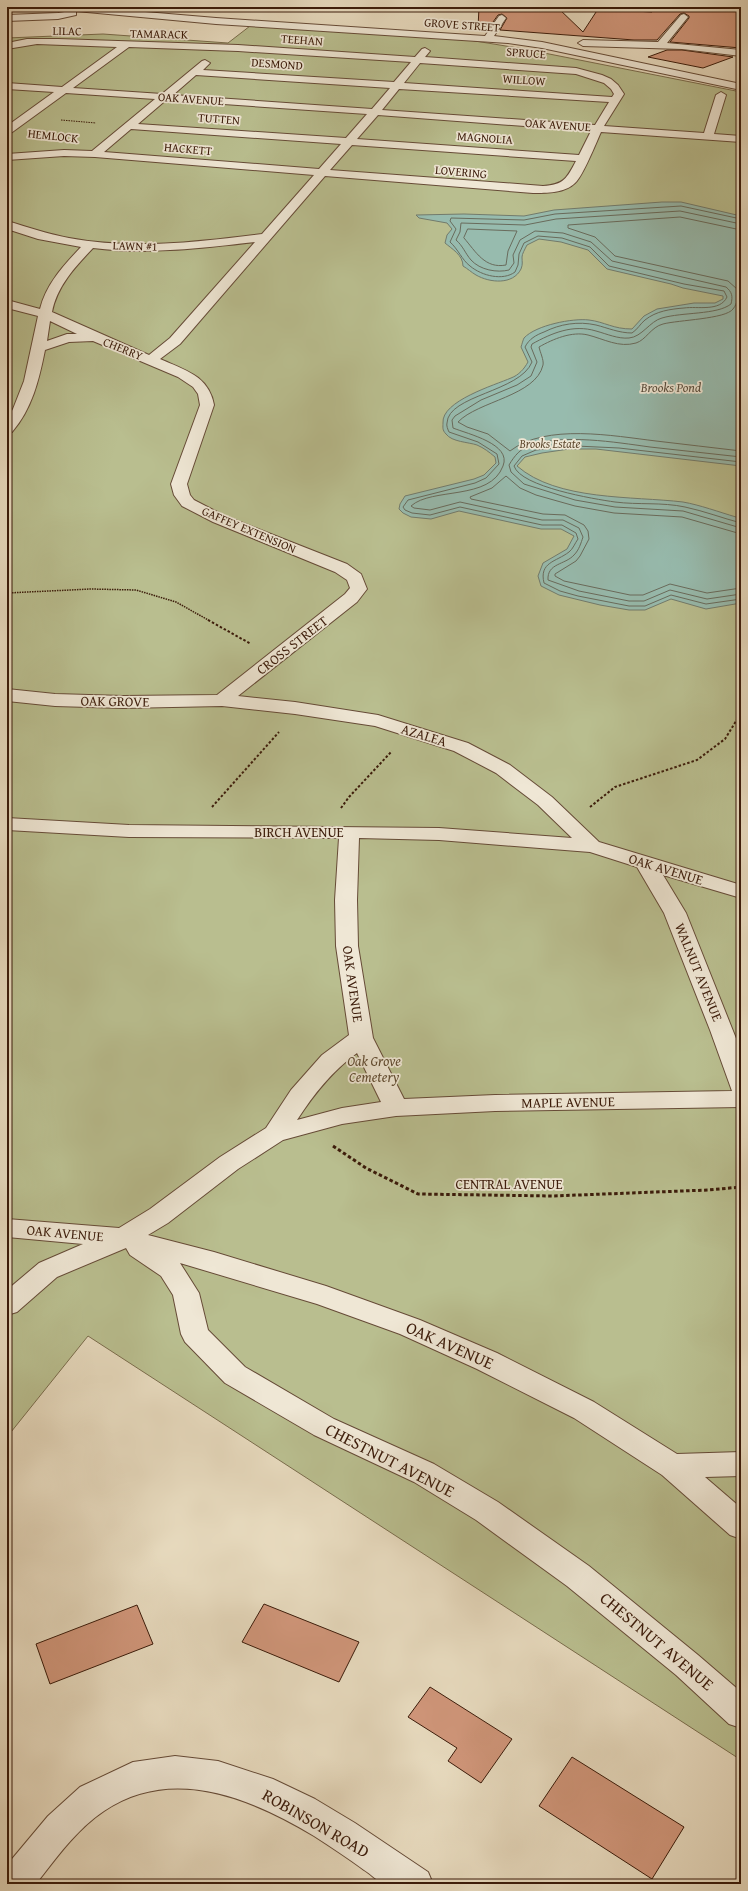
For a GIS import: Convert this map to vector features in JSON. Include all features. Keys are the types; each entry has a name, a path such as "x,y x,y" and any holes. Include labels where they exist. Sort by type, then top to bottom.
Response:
{"street":[{"name":"GROVE STREET","path":"57,7 216,21 508,40 542,45 741,87"},
{"path":"7,18 58,16 88,10"},
{"path":"660,45 684,17"},
{"path":"488,38 502,18"},
{"path":"151,360 175,341 265,237 351,142 418,59 440,36"},
{"name":"GROVE STREET","path":"508,40 660,45 703,48 741,54"},
{"name":"LILAC","path":"7,46 39,42 126,45"},
{"name":"TAMARACK","path":"63,90 126,45 220,48"},
{"path":"7,157 64,153 95,154 194,72 220,48"},
{"name":"TEEHAN","path":"220,48 418,59"},
{"name":"SPRUCE","path":"418,59 546,68 580,72 610,83 617,89 619,94 616,100"},
{"name":"DESMOND","path":"194,72 398,85"},
{"name":"WILLOW","path":"398,85 616,100"},
{"name":"OAK AVENUE","path":"7,86 741,139"},
{"name":"HEMLOCK","path":"7,131 63,90"},
{"path":"708,136 721,96 732,98"},
{"path":"583,158 598,128 616,100"},
{"name":"TUTTEN","path":"129,126 351,142"},
{"name":"MAGNOLIA","path":"351,142 583,158"},
{"name":"HEMLOCK","path":"15,145 54,148 95,154"},
{"name":"HACKETT","path":"95,154 322,174"},
{"name":"LOVERING","path":"322,174 546,190 568,184 572,180 583,158"},
{"name":"LAWN #1","path":"7,225 28,233 91,244 132,247 177,247 265,237"},
{"path":"7,429 19,412 28,388 47,304 61,277 74,260 91,244"},
{"name":"CHERRY","path":"7,304 45,314 151,360"},
{"name":"CHERRY","path":"38,348 67,338 95,337"},
{"name":"GAFFEY EXTENSION","path":"151,360 183,374 198,384 205,394 207,405 179,484 182,495 188,503 219,519 341,568 355,578 359,589"},
{"name":"CROSS STREET","path":"222,700 351,598 359,589"},
{"name":"OAK GROVE","path":"7,695 55,700 123,702 222,700"},
{"name":"AZALEA","path":"222,700 299,709 378,721 461,747 503,769 545,801 592,846"},
{"name":"BIRCH AVENUE","path":"7,824 129,831 439,834 592,846"},
{"name":"OAK AVENUE","path":"7,1305 48,1270 123,1238 159,1216 229,1162 284,1131 300,1096 330,1060 361,1038 347,946 346,900 349,832"},
{"name":"OAK AVENUE","path":"592,846 646,864 741,892"},
{"name":"WALNUT AVENUE","path":"646,864 675,912 722,1030 741,1086"},
{"path":"361,1038 396,1108"},
{"name":"MAPLE AVENUE","path":"284,1131 342,1116 396,1108 496,1103 741,1099"},
{"name":"OAK AVENUE","path":"7,1228 123,1238 214,1262 319,1294 410,1327 487,1361 584,1410 672,1466 741,1526"},
{"name":"CHESTNUT AVENUE","path":"123,1238 170,1269 186,1293 195,1334 236,1375 324,1427 424,1473 487,1511 578,1576 687,1665 741,1713"},
{"path":"672,1466 741,1464"},
{"name":"ROBINSON ROAD","path":"14,1884 64,1824 92,1800 120,1784 135,1778 172,1773 218,1777 256,1788 290,1804 324,1823 415,1884"}],"path":[{"path":"25,118 129,126"},
{"path":"7,594 91,589 136,590 176,602 276,657"},
{"path":"189,832 299,709"},
{"path":"568,823 615,787 697,760 725,739 741,714"},
{"path":"324,832 350,797 384,758 413,731"},
{"name":"CENTRAL AVENUE","path":"284,1131 335,1147 366,1168 418,1194 553,1196 708,1190 741,1187"}],"green space":[{"name":"Oak Grove Cemetery","path":"250,26 469,40 524,49 741,92 741,1760 88,1336 7,1437 7,38 103,34 228,43"}],"water":[{"name":"Brooks Pond","path":"681,202 741,216 741,466 596,449 569,449 525,457 517,466 534,477 553,486 596,495 683,502 736,517 741,520 741,603 706,609 671,599 645,610 629,610 559,595 541,586 538,576 543,563 567,549 574,536 561,529 541,529 459,511 431,519 411,517 399,509 405,496 474,479 484,475 496,463 495,457 482,447 449,437 443,428 445,415 459,401 514,377 521,372 528,362 521,347 524,338 530,333 555,323 574,320 589,320 620,328 632,329 644,316 657,309 694,303 715,303 723,299 723,296 683,288 607,269 588,250 561,242 539,239 527,245 522,256 522,267 513,278 501,281 488,280 476,275 463,266 463,262 459,255 445,243 447,235 452,229 447,223 419,218 416,215 464,214 524,216 554,210"}],"building":[{"path":"479,7 557,7 583,32 598,9 652,12 648,7 686,7 690,11 705,7 714,7 741,12 741,48 670,42 689,18 689,16 684,13 680,14 657,40 634,40 500,30 507,18 502,14 498,15 488,29 478,28"},
{"path":"667,50 682,50 733,57 703,68 648,57"},
{"path":"264,1604 359,1642 339,1682 242,1642"},
{"path":"137,1605 153,1644 50,1684 36,1644"},
{"path":"430,1687 512,1739 481,1783 448,1761 457,1748 408,1717"},
{"path":"572,1757 684,1827 652,1879 539,1806"}],"park label":[{"name":"Brooks Estate","path":"550,444"}]}
